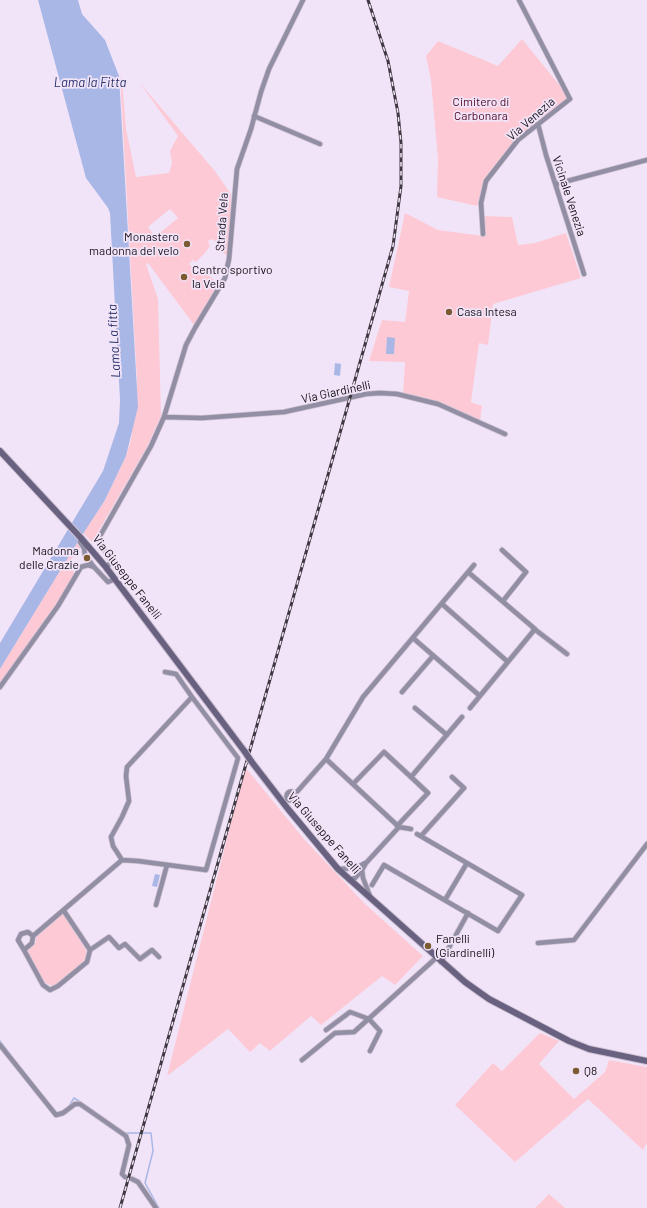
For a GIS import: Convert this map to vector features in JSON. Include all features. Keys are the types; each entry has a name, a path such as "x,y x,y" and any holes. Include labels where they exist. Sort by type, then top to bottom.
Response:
{"main road":[{"name":"Via Giuseppe Fanelli","path":"0,451 82,538 107,568 288,810 349,880 438,960 489,999 569,1041 589,1049 647,1061"}],"street":[{"name":"Strada Vela","path":"107,568 111,561 100,542 102,532 151,446 164,417 186,346 225,278 230,251 236,178 260,92 269,69 303,0"},
{"name":"Via Venezia","path":"483,234 481,203 486,181 518,140 570,98 519,0"},
{"path":"254,116 320,144"},
{"name":"Vicinale Venezia","path":"538,124 546,155 584,274"},
{"path":"556,184 647,160"},
{"name":"Via Giardinelli","path":"164,417 202,418 284,412 366,394 380,393 397,394 438,404 505,434"},
{"path":"82,538 80,542 84,548 85,555 94,567 108,582 115,579"},
{"path":"502,550 526,572 503,601"},
{"path":"0,687 58,606 81,567 88,565 94,567"},
{"path":"295,794 326,759 363,697 474,565"},
{"path":"468,572 535,629"},
{"path":"468,572 567,654"},
{"path":"442,604 508,662"},
{"path":"470,708 535,629"},
{"path":"413,638 480,696"},
{"path":"402,692 433,656"},
{"path":"24,950 32,943 33,936 122,860 206,870 238,758 176,674 165,672"},
{"path":"122,860 113,846 111,837 129,801 126,776 127,767 192,697"},
{"path":"415,708 447,735"},
{"path":"411,778 462,717"},
{"path":"349,880 355,878 366,863 428,793 384,752 352,784"},
{"path":"326,759 398,827 411,829"},
{"path":"372,885 384,865 498,931 522,895 419,835 464,788 452,777"},
{"path":"538,943 574,940 647,844"},
{"path":"338,869 356,868 366,863"},
{"path":"445,900 467,863"},
{"path":"156,905 167,865"},
{"path":"349,880 356,868"},
{"path":"362,870 363,878 371,899"},
{"path":"64,911 90,950"},
{"path":"302,1060 335,1033 354,1032 438,960 468,913"},
{"path":"33,936 28,932 21,934 18,940 42,985 50,990 58,986 87,962 90,950 109,937 119,948 125,944 140,959 152,950 159,957"},
{"path":"326,1030 350,1012 369,1019 380,1031 370,1051"},
{"path":"0,1045 56,1115 63,1113 75,1104 80,1104 126,1136 129,1145 122,1174 125,1177"},
{"path":"132,1179 138,1182 156,1208"}],"green space":[{"name":"Cimitero di Carbonara","path":"522,39 569,97 517,139 484,181 477,206 437,197 438,159 431,80 426,56 438,41 498,66"},
{"path":"120,76 122,80 126,129 136,177 169,173 172,163 170,151 178,136 139,82 214,170 231,194 229,257 216,248 219,244 212,239 208,241 210,246 204,254 196,262 193,260 189,264 199,273 202,269 218,284 194,325 148,263 146,264 158,299 161,416 147,447 92,542 83,533 105,500 126,456 131,440 137,380","holes":["170,209 178,218 155,237 148,227"]},
{"name":"Casa Intesa","path":"405,213 438,230 483,236 486,233 484,216 512,217 518,245 535,243 566,233 581,278 493,304 488,345 479,343 471,402 482,406 480,421 438,403 403,394 405,362 369,361 382,320 405,322 409,291 389,287"},
{"path":"78,541 82,546 70,561 74,574 56,604 0,683 0,669"},
{"path":"245,767 304,839 364,903 423,956 395,985 382,976 321,1025 311,1016 270,1051 260,1043 250,1052 228,1029 167,1076"},
{"path":"63,914 86,950 86,961 57,985 52,986 44,982 27,952 28,949 36,942 36,937"},
{"path":"540,1033 559,1041 539,1064 574,1099 605,1072 609,1060 647,1067 647,1143 643,1150 588,1099 515,1162 455,1105 493,1063 502,1071"},
{"path":"549,1194 565,1208 535,1208"}],"water":[{"name":"Lama la Fitta","path":"38,0 78,0 82,14 105,40 119,76 138,407 126,456 105,500 0,669 0,643 103,471 119,423 120,400 110,213 86,178"},
{"path":"387,337 395,338 394,354 386,354"},
{"path":"335,363 341,364 340,376 334,375"},
{"path":"155,874 160,875 157,887 152,886"}],"waterway":[{"name":"Lama La fitta","path":"0,1041 23,1071"},
{"name":"Lama La fitta","path":"69,1106 74,1098 82,1103"},
{"name":"Lama La fitta","path":"85,1105 125,1133 151,1133 153,1151 145,1183 159,1208"}],"railway":[{"path":"120,1208 393,246 401,186 401,143 398,113 388,61 368,0"}],"place":[{"name":"Monastero madonna del velo","path":"187,244"},
{"name":"Centro sportivo la Vela","path":"184,277"},
{"name":"Casa Intesa","path":"449,312"},
{"name":"Madonna delle Grazie","path":"87,558"},
{"name":"Fanelli (Giardinelli)","path":"428,946"},
{"name":"Q8","path":"576,1071"}]}
